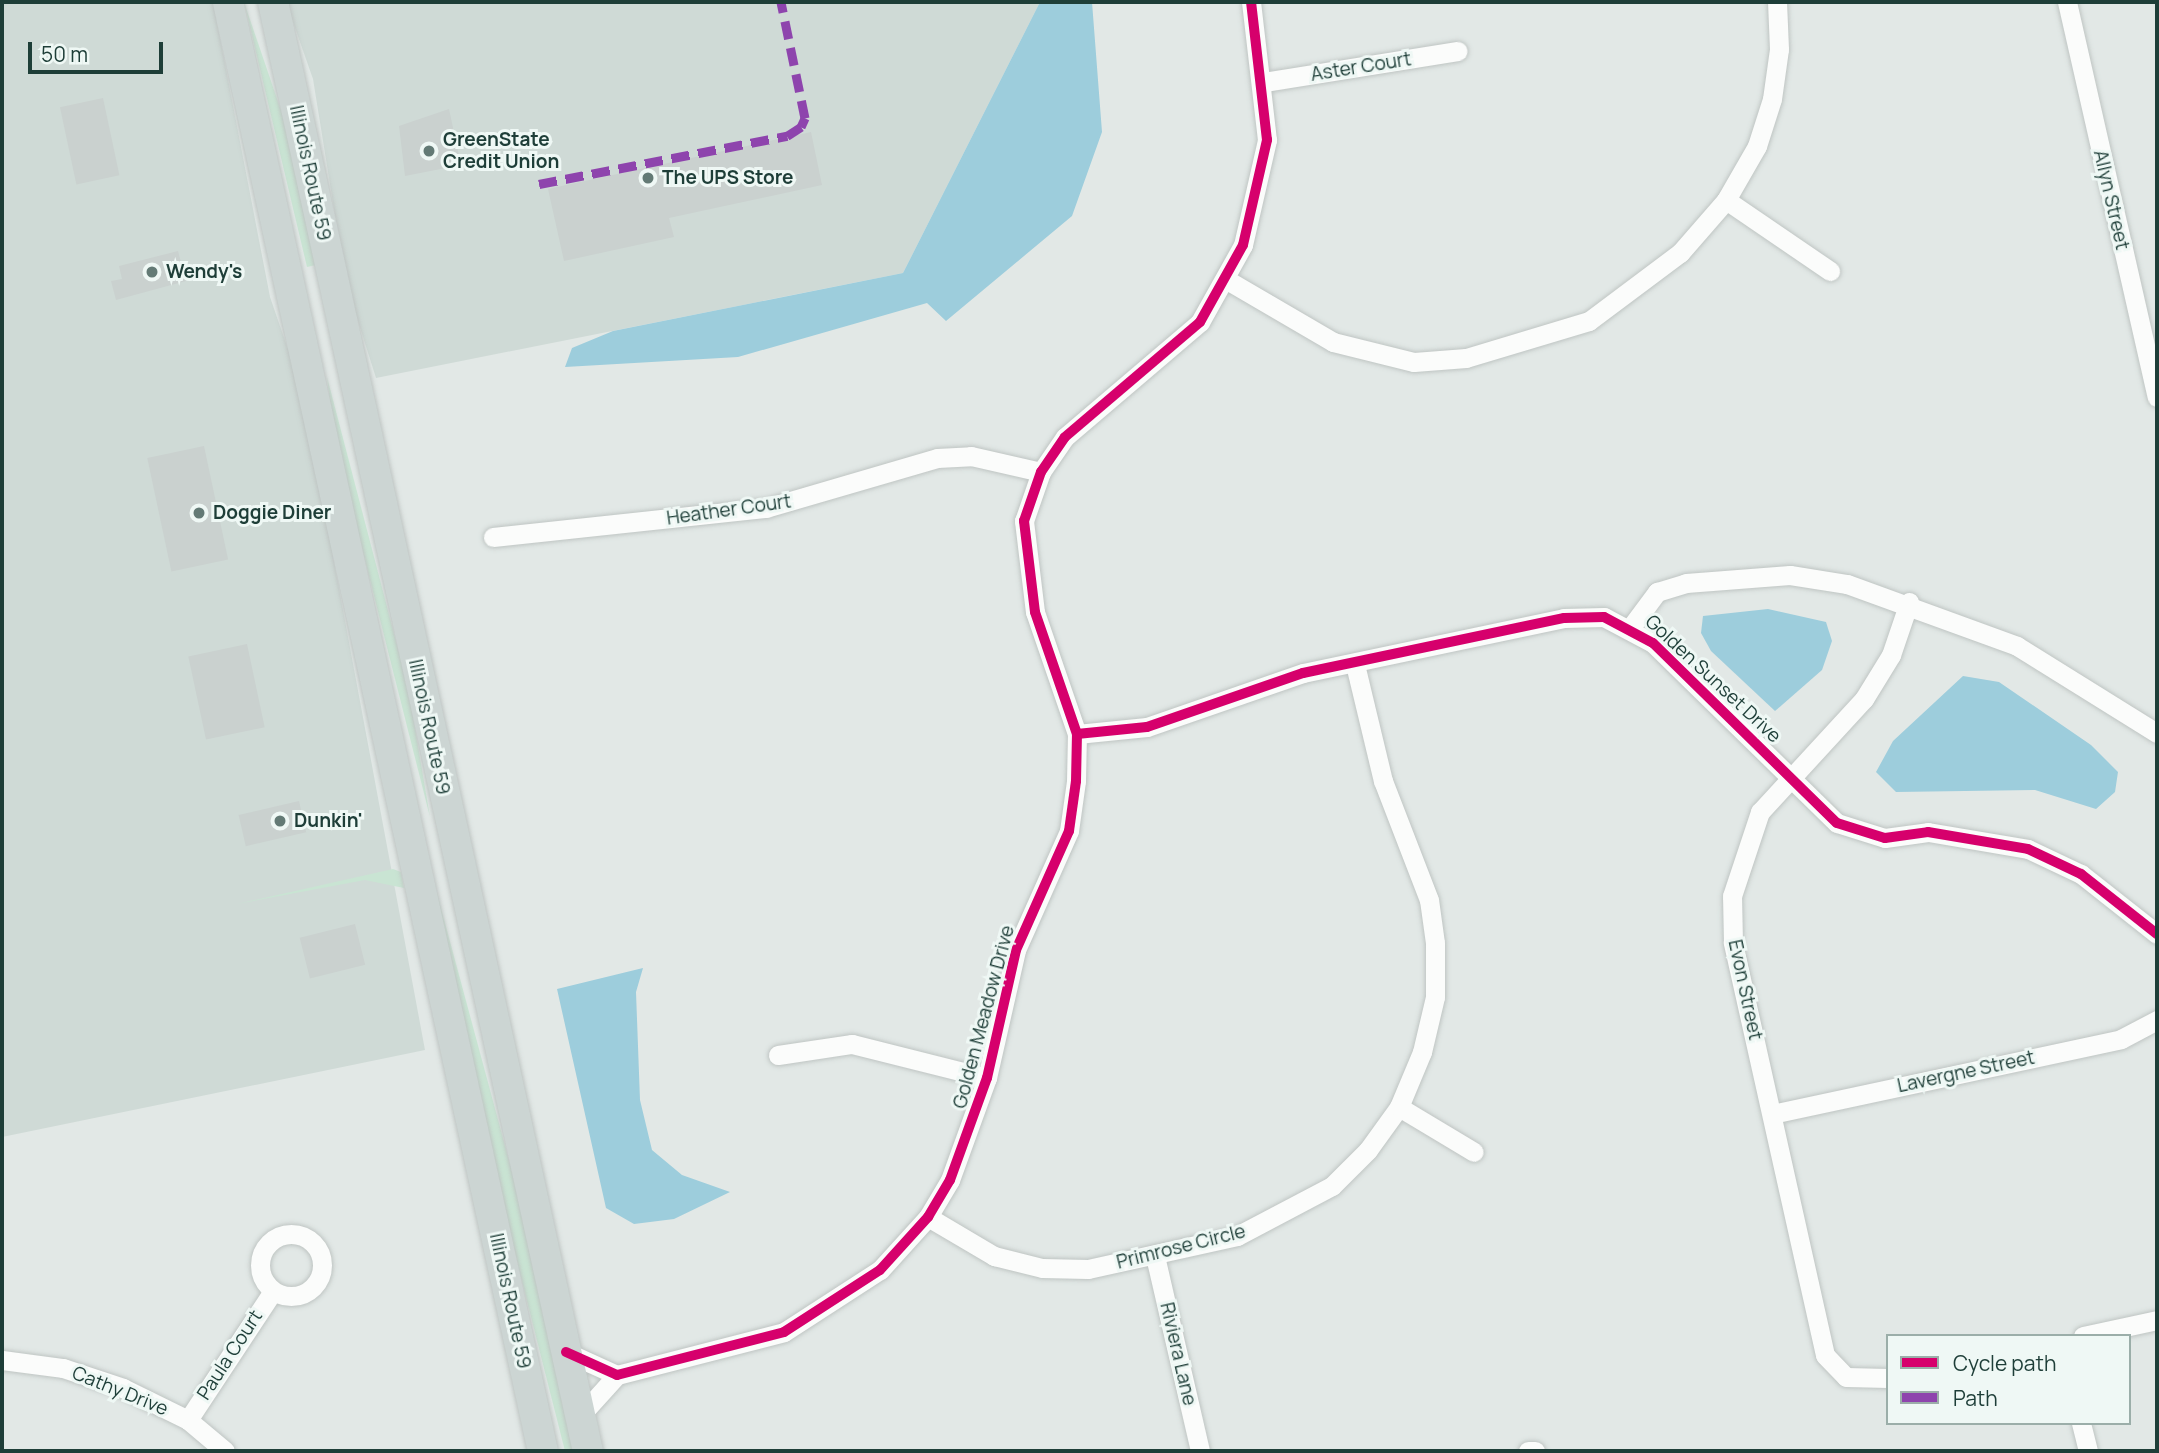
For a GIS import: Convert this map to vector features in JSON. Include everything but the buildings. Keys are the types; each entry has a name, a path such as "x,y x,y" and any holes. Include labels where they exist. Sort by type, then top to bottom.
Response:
{"main road":[{"name":"Illinois Route 59","path":"228,2 543,1451"},
{"name":"Illinois Route 59","path":"273,2 588,1451"},
{"path":"412,854 458,862"}],"street":[{"name":"Golden Meadow Drive","path":"617,1375 748,1346 810,1320 880,1270 928,1217 966,1146 987,1078 1016,950 1069,831 1077,734 1026,567 1024,521 1041,472 1065,437 1200,322 1227,280 1258,198 1267,140 1264,82 1251,2"},
{"path":"1227,280 1333,342 1376,357 1466,358 1589,321 1681,253 1726,200 1756,146 1772,99 1779,49 1776,2"},
{"name":"Allyn Street","path":"2067,2 2157,397"},
{"name":"Aster Court","path":"1264,82 1458,51"},
{"path":"1726,200 1830,271"},
{"name":"Heather Court","path":"493,537 766,508 937,458 971,456 1041,472"},
{"name":"Golden Sunset Drive","path":"1632,627 1657,592 1726,577 1801,577 1909,602 2017,646 2157,733"},
{"name":"Evon Street","path":"1886,1378 1846,1377 1825,1355 1733,942 1732,896 1760,812 1791,775 1864,699 1891,655 1909,602"},
{"name":"Golden Sunset Drive","path":"1077,734 1147,727 1268,683 1564,618 1604,617 1632,627 1791,775 1837,823 1860,834 1928,832 2028,849 2081,874 2157,934"},
{"name":"Primrose Circle","path":"928,1217 994,1256 1042,1268 1088,1269 1155,1256 1237,1236 1293,1211 1332,1186 1399,1107 1422,1052 1435,997 1436,943 1429,900 1383,781 1355,664"},
{"name":"Lavergne Street","path":"1772,1114 2122,1039 2157,1020"},
{"path":"778,1055 852,1044 987,1078"},
{"path":"1399,1107 1474,1152"},
{"name":"Riviera Lane","path":"1155,1256 1200,1451"},
{"name":"Paula Court","path":"188,1420 273,1291"},
{"path":"2092,1334 2157,1320"},
{"path":"566,1352 617,1375 580,1416"},
{"name":"Cathy Drive","path":"2,1360 63,1368 188,1420 225,1451"},
{"path":"2082,1425 2088,1451"},
{"path":"1528,1451 1535,1451"}],"shaded area":[{"path":"2,2 213,2 270,297 302,390 425,1050 2,1137"},
{"path":"286,2 1040,2 903,273 376,378 346,283 313,79"}],"green space":[{"path":"244,2 288,131 316,265 307,267"},
{"path":"327,377 408,687 430,817 335,442"},
{"path":"393,869 401,872 404,888 365,880 237,904"},
{"path":"435,886 527,1227 576,1451 565,1451 514,1250"}],"water":[{"path":"1040,2 1092,2 1102,132 1072,216 946,321 927,303 738,357 565,367 572,348 613,331 903,273"},
{"path":"1768,609 1826,622 1832,641 1822,670 1775,711 1711,651 1701,633 1703,616"},
{"path":"1963,676 1999,682 2091,745 2118,772 2115,792 2096,809 2035,790 1896,792 1876,772 1893,741"},
{"path":"643,968 636,992 640,1100 652,1150 682,1175 730,1192 674,1219 634,1224 606,1208 557,989"}],"marked path":[{"path":"539,184 787,136 801,127 805,118 781,2"}],"cycle path":[{"path":"566,1352 617,1375 784,1332 880,1270 928,1217 950,1180 987,1078 1016,950 1069,831 1076,781 1077,734 1035,612 1024,521 1041,472 1065,437 1200,322 1243,245 1267,140 1251,2"},
{"path":"1077,734 1147,727 1303,673 1564,618 1604,617 1653,643 1837,823 1885,838 1928,832 2028,849 2081,874 2157,934"}],"place":[{"name":"GreenState Credit Union","path":"429,151"},
{"name":"The UPS Store","path":"648,178"},
{"name":"Wendy's","path":"152,272"},
{"name":"Doggie Diner","path":"199,513"},
{"name":"Dunkin'","path":"280,821"}]}
